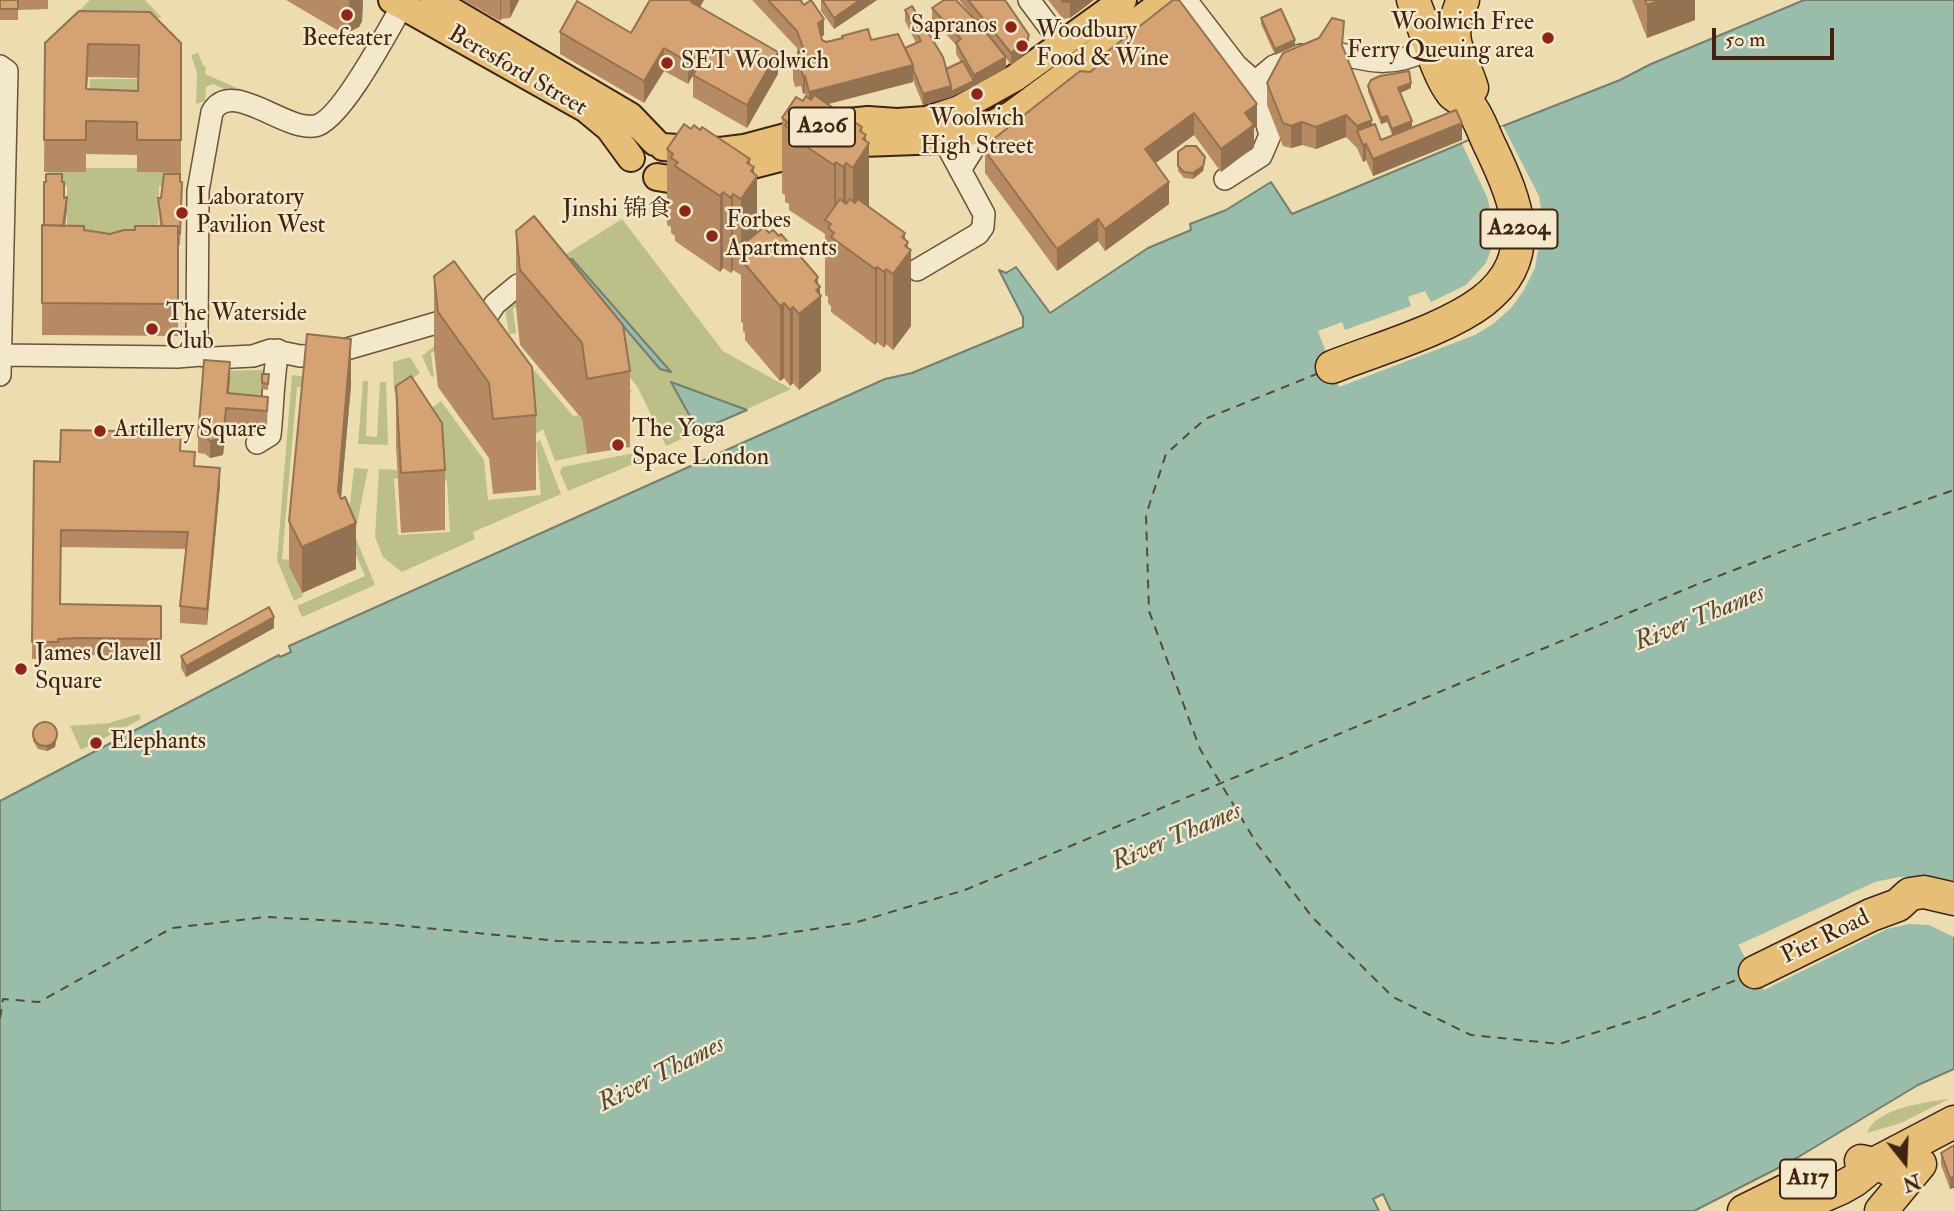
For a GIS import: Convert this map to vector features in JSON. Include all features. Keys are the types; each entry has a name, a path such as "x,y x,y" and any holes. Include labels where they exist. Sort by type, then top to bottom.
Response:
{"highway":[{"name":"A2204","path":"1332,367 1450,320 1483,301 1507,274 1518,243 1517,213 1508,184 1469,103 1453,94 1425,55 1413,0"},
{"name":"A2204","path":"1463,0 1456,19 1454,40 1456,53 1473,86 1469,103"},
{"name":"Pier Road","path":"1755,972 1861,920 1898,905 1910,894 1924,892 1954,899"},
{"name":"Pier Road","path":"1898,905 1910,912 1938,914 1954,920"},
{"name":"A117","path":"1744,1211 1847,1162 1875,1163 1954,1122"},
{"path":"1881,1211 1926,1157 1954,1138"},
{"path":"1789,1211 1856,1180 1875,1163 1906,1179"}],"main road":[{"name":"Beresford Street","path":"433,0 630,116 659,145"},
{"name":"A206","path":"659,145 720,151 744,148 838,123 926,120 959,109 989,94 1123,0"},
{"name":"A206","path":"643,170 687,182 815,149 862,143 944,140 987,127 1012,114 1166,0"},
{"name":"Beresford Street","path":"399,2 586,109 609,128 643,170"},
{"path":"643,170 666,170 668,158 659,145"}],"street":[{"path":"1029,0 1062,44"},
{"path":"1186,0 1236,65 1255,82 1270,135 1261,156 1225,179"},
{"path":"201,355 197,349 198,191 212,112 225,100 233,100 247,103 293,125 316,126 323,123 343,102 399,2"},
{"path":"1255,82 1274,66 1335,50 1375,63 1425,55"},
{"path":"0,66 7,71 1,362 201,355 213,358 253,356 271,350 300,356 326,355 464,315 485,318 495,304 518,285"},
{"path":"960,170 987,127"},
{"path":"917,270 978,234 983,227 984,214 944,140"},
{"path":"257,443 270,435 273,379 278,350"}],"green space":[{"path":"90,0 145,0 162,18 73,17"},
{"path":"198,53 206,67 205,74 300,116 292,118 213,84 206,87 205,101 196,104 197,73 191,55"},
{"path":"90,79 137,79 137,103 89,102"},
{"path":"86,168 137,168 137,172 181,173 180,186 159,186 158,245 67,244 67,186 48,185 48,172 85,172"},
{"path":"622,219 723,351 791,389 666,446 638,388 589,323 582,323 632,392 624,394 534,291 513,309 516,333 509,334 505,309 508,304 563,256"},
{"path":"437,344 514,346 573,416 578,415 582,419 587,454 555,461 543,429 533,436 440,347 431,353 434,377 431,376 422,356"},
{"path":"410,357 420,373 394,392 393,362"},
{"path":"265,370 262,389 268,390 267,413 227,410 213,371"},
{"path":"292,375 310,377 306,387 297,387 282,559 290,560 289,567 303,596 294,601 277,560"},
{"path":"363,381 368,381 366,436 377,437 380,382 386,382 388,445 358,444"},
{"path":"441,401 484,460 488,500 541,495 536,443 540,440 561,494 473,532 475,539 402,572 383,557 375,537 379,469 397,470 398,478 394,479 398,535 450,532 447,482 415,434 430,409"},
{"path":"640,452 643,460 568,491 560,472 562,467"},
{"path":"354,468 368,469 355,533 347,531"},
{"path":"348,536 355,536 375,585 302,617 297,606 365,576"},
{"path":"139,714 141,719 81,750 70,726 109,723"},
{"path":"1949,1099 1901,1123 1867,1133 1872,1124 1891,1112 1915,1104"}],"water":[{"name":"River Thames","path":"1804,0 1954,0 1954,1069 1918,1085 1790,1162 1694,1211 1391,1211 1383,1194 1373,1199 1379,1211 0,1211 0,801 279,655 280,657 291,652 289,646 885,379 912,373 1023,327 1023,317 999,270 1006,273 1016,267 1050,313 1148,248 1191,230 1190,224 1226,210 1271,182 1292,214 1620,80 1651,64"},
{"path":"572,259 671,372 660,369 567,260"},
{"path":"671,382 747,410 698,431"}],"pier":[{"path":"1503,126 1539,196 1543,221 1535,268 1524,290 1511,308 1475,335 1339,387 1318,331 1342,322 1345,330 1411,306 1408,297 1425,291 1431,302 1466,285 1486,263 1493,244 1494,223 1487,197 1462,144"},
{"path":"1899,877 1925,877 1954,884 1954,937 1929,925 1909,924 1887,929 1764,990 1738,945 1875,882"}],"building":[{"path":"0,0 18,0 18,9 0,9"},
{"name":"SET Woolwich","path":"650,0 692,0 691,2 778,52 747,105 693,75 705,55 695,50 688,62 664,48 644,81 560,32 577,1 631,33"},
{"path":"768,0 800,0 804,5 811,0 824,19 818,23 822,40 826,42 868,29 871,40 898,34 913,65 809,92 805,76 803,77 801,69 795,70 793,62 799,58 798,52 804,50 797,31"},
{"path":"822,0 860,0 834,18"},
{"path":"944,0 956,0 1006,57 974,75 956,43 961,39 932,8"},
{"path":"968,0 1005,0 1029,35 1027,41 1011,53"},
{"path":"1173,0 1179,0 1257,104 1245,113 1254,125 1221,149 1194,113 1145,149 1169,182 1105,229 1098,219 1057,249 985,151 986,145 1080,71 1090,72 1106,59 1103,55"},
{"path":"1645,0 1661,0 1647,5"},
{"path":"912,6 943,57 951,86 923,94 905,48 921,41 905,10"},
{"path":"1281,9 1295,40 1275,49 1261,18"},
{"path":"79,11 150,12 181,43 181,140 137,140 137,122 86,121 86,140 44,140 45,43","holes":["88,44 139,45 138,91 86,89"]},
{"path":"1332,18 1344,21 1342,45 1372,120 1357,126 1346,115 1316,127 1302,122 1291,126 1283,123 1267,83 1283,53 1319,38"},
{"path":"963,61 974,81 951,92 946,69"},
{"path":"1409,71 1411,83 1398,88 1412,121 1392,129 1387,116 1381,118 1368,86 1371,80 1380,76"},
{"path":"814,95 862,127 860,131 866,135 863,139 869,143 853,168 846,163 843,167 836,162 834,165 789,135 792,130 785,126 788,122 782,118 796,97 803,101 806,96 811,100"},
{"path":"1456,110 1462,123 1373,159 1357,131 1375,124 1381,140"},
{"path":"684,124 691,129 694,125 700,130 702,127 750,159 747,163 754,167 751,171 757,176 741,199 733,194 731,198 723,192 720,196 675,166 678,162 671,158 673,154 667,149"},
{"path":"1186,146 1196,146 1205,157 1203,166 1193,173 1184,172 1178,166 1178,152"},
{"path":"46,174 62,174 64,198 67,197 63,226 44,225"},
{"path":"164,174 180,174 180,234 178,226 162,226 158,198 161,198"},
{"path":"840,199 846,204 850,199 855,203 858,199 905,233 902,237 908,242 905,246 911,250 893,274 886,269 884,272 877,267 875,269 831,237 834,233 828,228 831,224 825,220"},
{"path":"534,216 623,325 630,371 587,379 582,343 520,270 516,231"},
{"path":"42,225 84,226 84,230 110,234 135,230 135,226 178,226 178,304 42,303"},
{"path":"764,227 769,233 773,230 779,236 781,234 818,277 815,281 820,287 816,290 821,296 799,314 784,303 780,306 745,264 748,261 743,255 746,252 741,246"},
{"path":"454,261 532,367 536,415 493,419 489,383 438,312 434,276"},
{"path":"307,334 351,339 338,491 341,499 345,497 356,523 302,547 289,521"},
{"path":"204,360 230,362 227,393 268,397 267,411 226,408 223,438 210,441 198,436"},
{"path":"262,374 269,374 268,384 262,383"},
{"path":"411,376 442,423 445,470 401,473 396,386"},
{"path":"61,430 181,432 180,451 195,452 194,466 220,468 207,609 180,606 188,532 61,530 60,604 161,606 161,639 79,638 58,639 58,642 32,642 34,461 60,462"},
{"path":"269,607 274,617 186,666 181,656"},
{"path":"45,722 53,726 57,734 53,742 45,746 37,742 33,734 37,726"},
{"path":"1954,1145 1954,1177 1950,1178 1941,1153"}],"ferry route":[{"path":"1319,373 1205,419 1166,454 1146,515 1149,611 1200,749 1257,844 1312,917 1393,997 1471,1035 1559,1044 1648,1016 1741,978"},
{"path":"0,1018 3,999 39,1002 172,928 266,917 375,923 558,941 650,943 755,938 854,923 965,890 1698,584 1822,536 1954,490"}],"place":[{"name":"Beefeater","path":"347,15"},
{"name":"Sapranos","path":"1011,27"},
{"name":"Woolwich Free Ferry Queuing area","path":"1548,38"},
{"name":"Woodbury Food & Wine","path":"1022,46"},
{"name":"SET Woolwich","path":"667,63"},
{"name":"Woolwich High Street","path":"977,94"},
{"name":"Jinshi 锦食","path":"685,211"},
{"name":"Laboratory Pavilion West","path":"182,213"},
{"name":"Forbes Apartments","path":"712,236"},
{"name":"The Waterside Club","path":"152,329"},
{"name":"Artillery Square","path":"100,431"},
{"name":"The Yoga Space London","path":"618,445"},
{"name":"James Clavell Square","path":"21,669"},
{"name":"Elephants","path":"96,743"}]}
